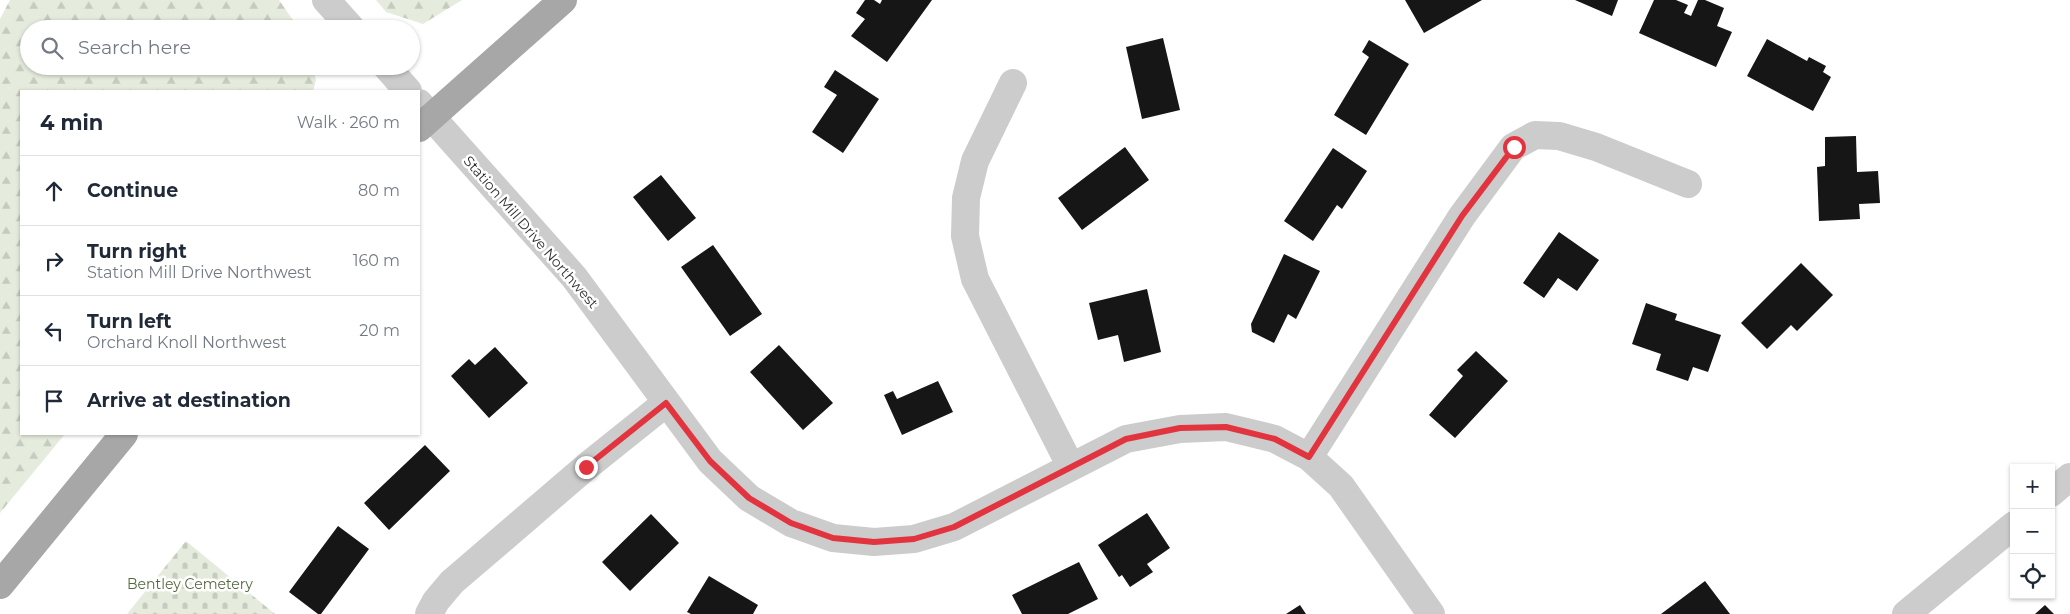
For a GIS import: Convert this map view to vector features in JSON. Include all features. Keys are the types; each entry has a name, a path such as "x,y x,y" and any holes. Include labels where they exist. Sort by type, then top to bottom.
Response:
{"main road":[{"path":"423,116 563,0"},
{"path":"0,584 123,435"}],"street":[{"path":"326,0 344,20"},
{"path":"394,75 407,90"},
{"path":"1013,83 975,161 966,198 966,236 975,280 1071,467"},
{"name":"Station Mill Drive Northwest","path":"423,116 574,277 710,461 749,498 791,523 833,538 874,542 914,539 954,527 1126,439 1180,428 1226,427 1275,439 1309,457 1341,486 1431,614"},
{"path":"1309,457 1462,216 1514,147 1535,135 1559,136 1596,147 1688,184"},
{"path":"429,614 452,582 586,467 666,403"},
{"path":"2055,490 2070,477"},
{"path":"1906,614 2010,528"}],"green space":[{"path":"10,0 279,0 293,20 20,20 20,75 315,75 316,80 313,90 20,90 20,435 64,435 0,513 0,19"},
{"path":"376,0 462,0 423,24 420,23 420,20 411,20 386,12"},
{"name":"Bentley Cemetery","path":"186,541 275,614 127,614"}],"building":[{"path":"865,0 874,0 880,4 882,0 932,0 887,62 851,36 865,19 856,13"},
{"path":"1405,0 1482,0 1424,33"},
{"path":"1575,0 1618,0 1612,16"},
{"path":"1654,0 1676,0 1688,5 1684,13 1691,16 1698,0 1705,0 1724,8 1717,26 1732,32 1716,67 1639,33"},
{"path":"1163,38 1180,110 1142,119 1126,47"},
{"path":"1767,39 1807,61 1809,57 1826,66 1823,72 1831,77 1813,111 1747,76"},
{"path":"1369,40 1409,64 1366,135 1334,115 1369,57 1362,52"},
{"path":"835,70 879,99 843,153 812,132 837,95 824,87"},
{"path":"1856,136 1857,172 1878,171 1880,203 1859,204 1860,219 1819,221 1817,167 1825,166 1825,137"},
{"path":"1125,147 1149,180 1082,230 1058,198"},
{"path":"1333,148 1367,171 1342,209 1337,205 1313,241 1284,221"},
{"path":"661,175 696,218 668,241 633,197"},
{"path":"1559,232 1599,260 1577,291 1558,278 1544,298 1523,283"},
{"path":"713,245 762,314 730,336 681,267"},
{"path":"1284,254 1320,271 1296,319 1288,314 1274,343 1252,332 1251,324"},
{"path":"1801,263 1833,295 1797,331 1791,325 1767,349 1741,323"},
{"path":"1147,289 1161,352 1124,362 1118,335 1098,340 1089,303"},
{"path":"1646,303 1677,314 1675,320 1721,335 1708,372 1693,367 1688,381 1656,370 1661,354 1632,344"},
{"path":"779,345 833,403 803,430 750,372"},
{"path":"495,347 528,383 489,418 451,376 469,359 475,365"},
{"path":"1476,351 1508,381 1455,438 1429,415 1463,376 1457,370"},
{"path":"938,381 953,412 902,435 884,395 893,391 897,399"},
{"path":"425,445 450,471 389,530 364,503"},
{"path":"1147,513 1170,548 1147,564 1153,572 1130,587 1122,575 1119,577 1098,545"},
{"path":"651,514 679,543 630,591 602,562"},
{"path":"338,526 369,549 321,614 318,614 289,592"},
{"path":"1079,562 1098,599 1068,614 1022,614 1012,595"},
{"path":"709,576 758,605 753,614 691,614 687,612"},
{"path":"1705,581 1730,614 1661,614"},
{"path":"1300,605 1306,614 1286,614"},
{"path":"2045,605 2054,614 2035,614"}],"route":[{"path":"586,467 666,403 710,461 749,498 791,523 833,538 874,542 914,539 954,527 1126,439 1180,428 1226,427 1275,439 1309,457 1462,216 1514,147"}]}
